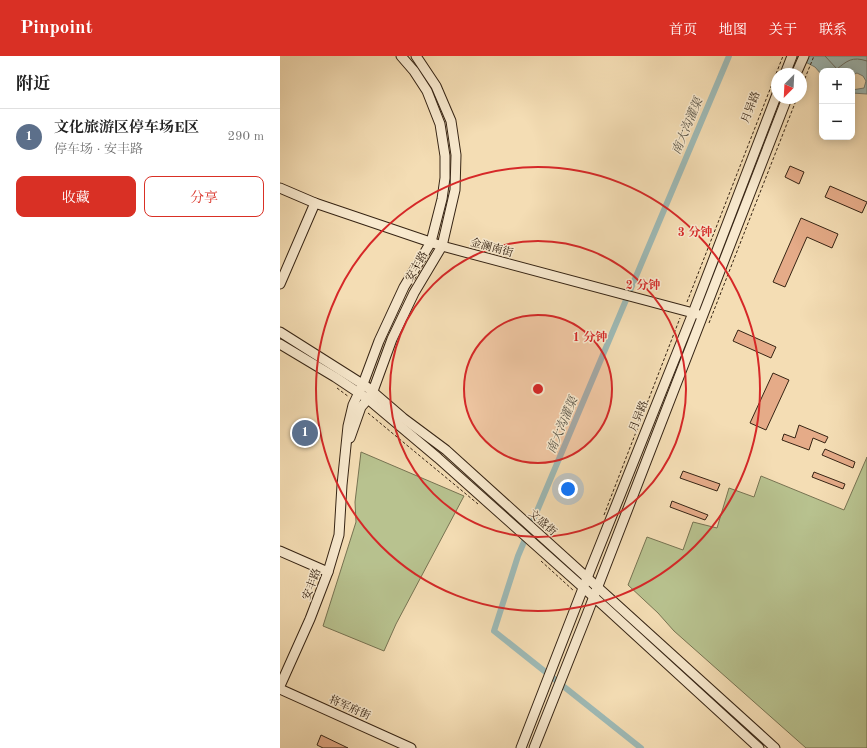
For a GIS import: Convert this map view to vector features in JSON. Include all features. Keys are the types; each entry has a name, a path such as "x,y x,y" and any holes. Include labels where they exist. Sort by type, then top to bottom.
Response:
{"main road":[{"name":"安丰路","path":"280,687 310,619 328,572 339,534 348,426 379,341 404,287 431,242 444,188 446,167 440,124 432,102 421,81 401,56"},
{"name":"安丰路","path":"368,400 373,391 392,338 414,293 442,246 455,190 457,167 451,121 442,97 430,75 416,56"},
{"path":"787,68 792,56"},
{"path":"799,68 804,56"},
{"name":"月异路","path":"521,748 563,642 581,585 587,578 769,102"},
{"name":"月异路","path":"534,748 784,104"},
{"name":"金澜南街","path":"280,188 315,204 442,246 702,316"},
{"path":"280,284 315,204"},
{"name":"文盛街","path":"280,332 373,391 403,418 446,450 776,748"},
{"name":"文盛街","path":"280,344 358,400 368,400 438,458 581,585 759,748"},
{"path":"280,552 328,572"},
{"name":"将军府街","path":"280,687 411,748"}],"path":[{"name":"月异路","path":"603,515 688,311 769,102 783,56"},
{"path":"807,73 814,56"},
{"path":"792,110 794,104"},
{"path":"333,386 358,400 480,506"},
{"path":"572,596 581,585"}],"green space":[{"path":"361,452 464,496 396,624 384,651 323,626 356,522 355,502"},
{"path":"867,457 867,748 806,748 674,631 658,613 628,585 647,537 683,550 693,522 717,528 729,488 754,497 761,476 844,510"}],"water":[{"path":"794,56 867,56 867,94 855,93 855,90 864,88 866,81 863,76 857,73 855,74 855,68 819,68 819,72 815,67"}],"building":[{"path":"790,166 804,172 799,184 785,177"},
{"path":"830,186 867,202 862,213 825,197"},
{"path":"801,218 838,234 832,248 807,237 785,287 773,282"},
{"path":"738,330 776,347 771,358 733,341"},
{"path":"773,373 789,380 766,430 750,423"},
{"path":"799,425 828,437 825,443 813,438 809,450 782,440 784,434 795,438"},
{"path":"825,449 855,462 853,468 822,455"},
{"path":"683,471 720,484 717,491 680,478"},
{"path":"814,472 845,484 843,489 812,477"},
{"path":"672,501 708,515 705,520 670,507"},
{"path":"321,735 348,748 323,748 317,745"}],"waterway":[{"name":"南大沟灌渠","path":"641,748 494,631 518,556 729,56"}],"place":[{"name":"文化旅游区停车场E区","path":"305,433"}]}
